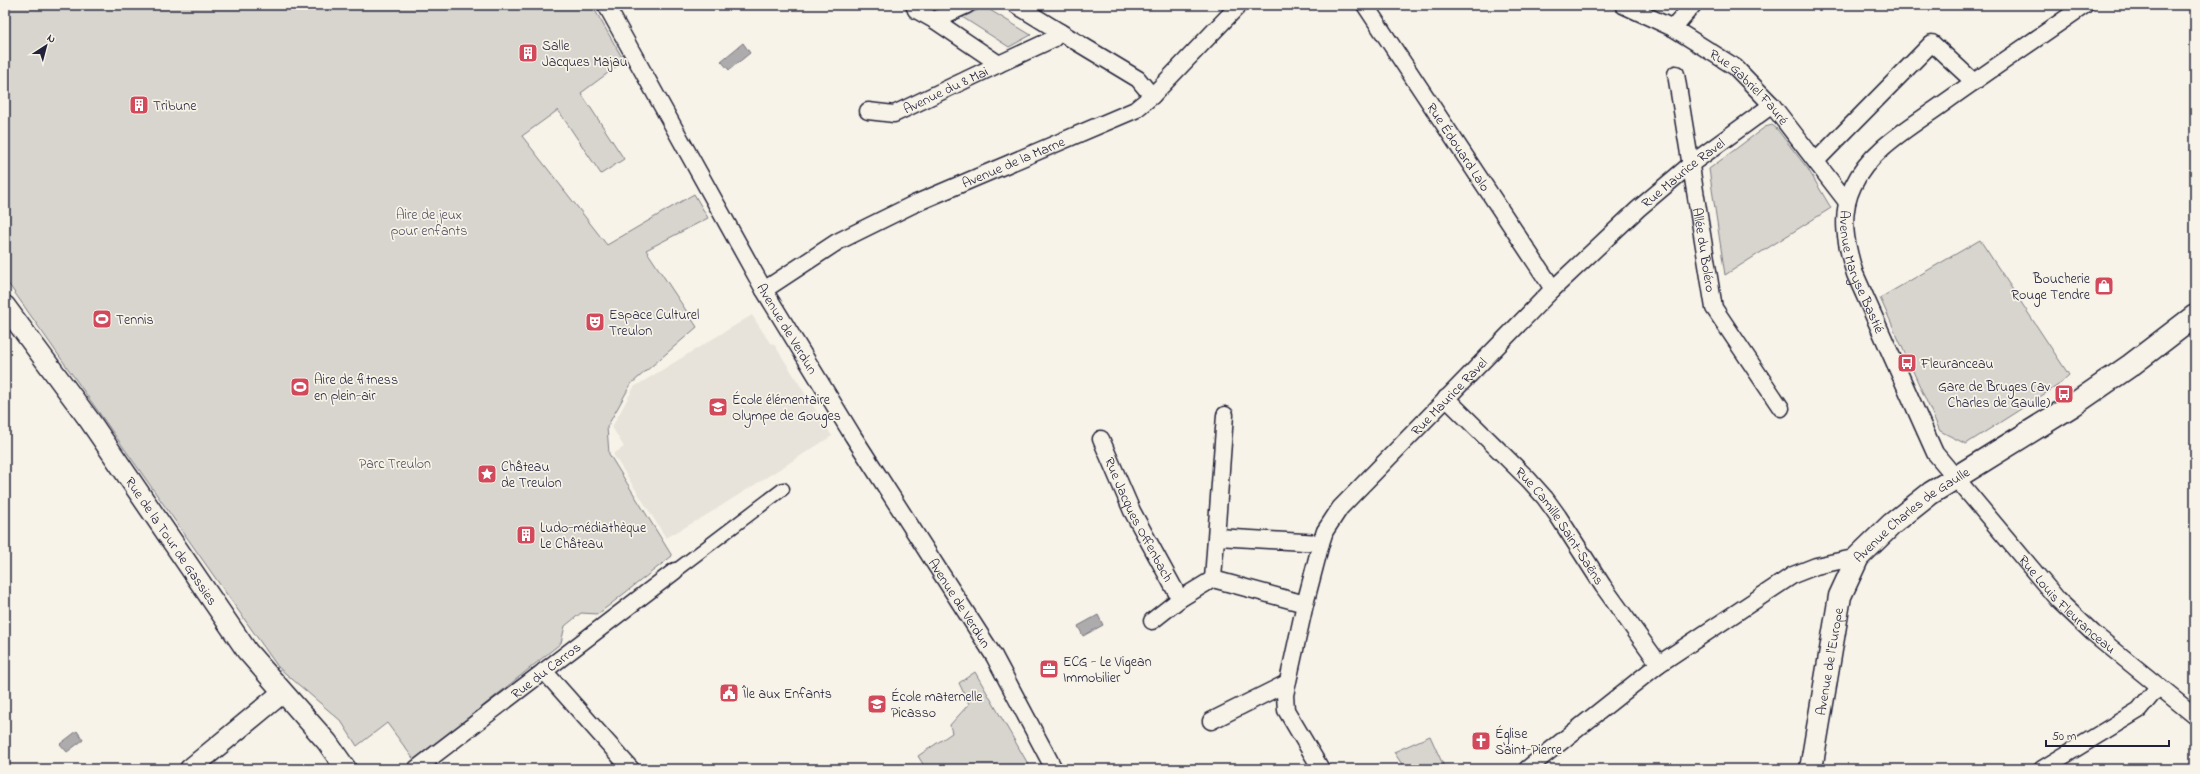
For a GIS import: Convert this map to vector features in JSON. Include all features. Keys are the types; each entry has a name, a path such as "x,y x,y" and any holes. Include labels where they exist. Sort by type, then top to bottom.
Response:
{"main road":[{"name":"Avenue Charles de Gaulle","path":"1858,557 1892,524 1955,477 2073,405 2131,365 2195,316"},
{"name":"Avenue de l'Europe","path":"1811,769 1840,596 1858,557"}],"street":[{"name":"Avenue de Verdun","path":"606,5 764,290 853,436 994,656 1054,769"},
{"path":"914,5 916,10 934,20 999,64"},
{"path":"934,20 966,5"},
{"path":"1016,5 1138,79 1152,96"},
{"name":"Avenue de la Marne","path":"764,290 837,242 914,204 1135,110 1152,96 1239,5"},
{"name":"Rue Édouard Lalo","path":"1365,5 1553,289"},
{"name":"Rue Gabriel Fauré","path":"1623,5 1673,28 1735,67 1772,105 1847,202"},
{"path":"1673,28 1693,5"},
{"name":"Avenue Maryse Bastié","path":"1955,477 1935,452 1855,274 1846,247 1844,226 1847,202 1861,172 1879,152 1974,82 2085,5"},
{"name":"Avenue du 8 Mai","path":"868,111 894,114 1053,39 1060,32"},
{"path":"1816,161 1932,43 1974,82"},
{"name":"Allée du Boléro","path":"1676,74 1714,308 1781,408"},
{"name":"Rue Maurice Ravel","path":"1321,769 1286,710 1285,695 1305,604 1321,543 1325,531 1340,508 1553,289 1638,209 1690,164 1772,105"},
{"name":"Rue de la Tour de Gassies","path":"5,306 90,421 247,650 282,692 328,742 346,769"},
{"name":"Rue Camille Saint-Saëns","path":"1446,398 1529,480 1544,498 1602,586 1659,664"},
{"path":"1225,415 1213,579 1305,604"},
{"name":"Rue Jacques Offenbach","path":"1101,439 1132,511 1180,599"},
{"name":"Rue Louis Fleuranceau","path":"1955,477 2058,600 2093,633 2195,716"},
{"path":"675,571 783,489"},
{"path":"1217,537 1321,543"},
{"name":"Avenue Charles de Gaulle","path":"1527,769 1659,664 1801,570 1858,557"},
{"name":"Rue du Carros","path":"416,769 675,571"},
{"name":"Rue Jacques Offenbach","path":"1152,621 1180,599 1213,579"},
{"path":"544,671 631,769"},
{"path":"1211,721 1287,683"},
{"path":"2042,769 2139,710 2158,686"},
{"path":"190,769 282,692"}],"shaded area":[{"path":"743,43 750,53 729,70 721,61"},
{"name":"École élémentaire Olympe de Gouges","path":"752,315 770,343 774,344 832,436 705,516 666,538 613,454 624,447 612,427 634,387"},
{"path":"1098,615 1103,625 1083,636 1078,626"},
{"path":"77,731 83,740 67,752 60,744"}],"green space":[{"path":"5,5 592,5 624,61 581,93 624,159 601,174 558,110 522,136 607,245 694,194 708,218 646,250 697,327 631,384 607,427 609,454 672,556 598,614 581,613 565,626 561,643 415,761 387,723 357,746 341,721 278,667 5,279"},
{"path":"985,7 1031,35 1009,47 962,17"},
{"path":"1772,125 1808,169 1831,208 1725,275 1709,169 1765,127"},
{"path":"1980,240 2069,375 2057,386 1966,444 1940,431 1880,298"},
{"path":"975,672 1031,769 926,769 918,756 952,733 950,725 969,704 959,683"},
{"path":"1430,736 1445,769 1405,769 1394,752"}],"place":[{"name":"Salle Jacques Majau","path":"528,53"},
{"name":"Tribune","path":"139,105"},
{"name":"Boucherie Rouge Tendre","path":"2104,286"},
{"name":"Tennis","path":"102,319"},
{"name":"Espace Culturel Treulon","path":"595,322"},
{"name":"Fleuranceau","path":"1907,363"},
{"name":"Aire de fitness en plein-air","path":"300,387"},
{"name":"Gare de Bruges (av Charles de Gaulle)","path":"2064,394"},
{"name":"École élémentaire Olympe de Gouges","path":"718,407"},
{"name":"Château de Treulon","path":"487,474"},
{"name":"Ludo-médiathèque Le Château","path":"526,535"},
{"name":"ECG - Le Vigean Immobilier","path":"1049,669"},
{"name":"Île aux Enfants","path":"729,693"},
{"name":"École maternelle Picasso","path":"877,704"},
{"name":"Église Saint-Pierre","path":"1481,741"}],"park label":[{"name":"Aire de jeux pour enfants","path":"429,222"},
{"name":"Parc Treulon","path":"395,463"}]}
